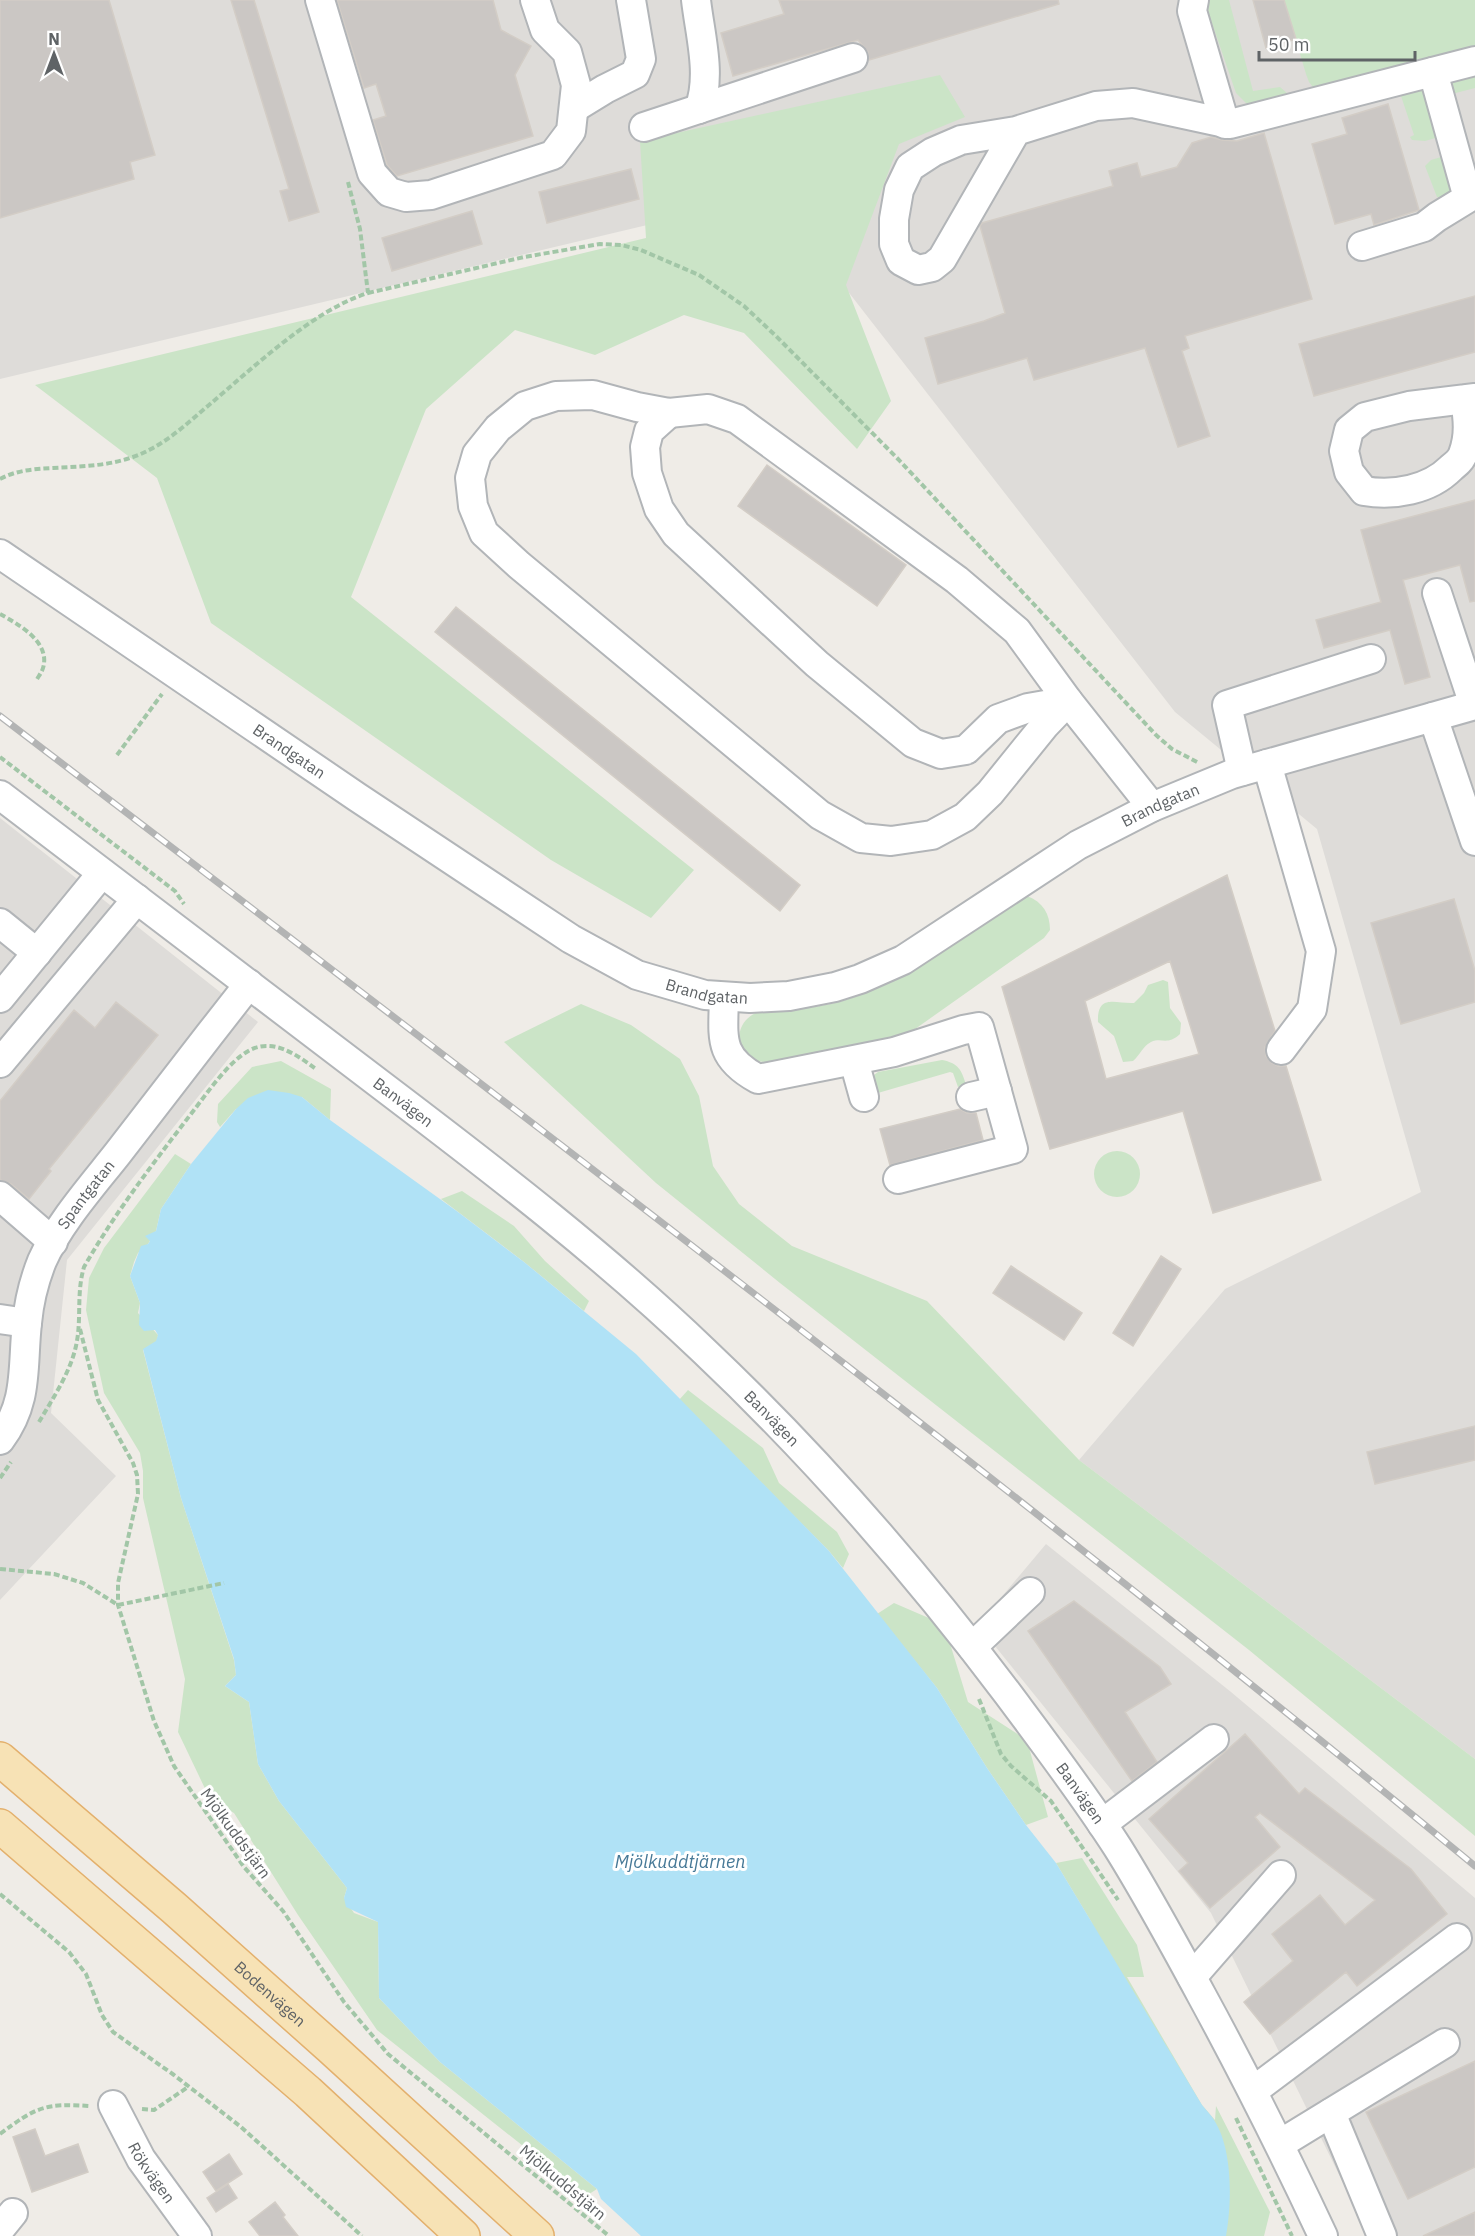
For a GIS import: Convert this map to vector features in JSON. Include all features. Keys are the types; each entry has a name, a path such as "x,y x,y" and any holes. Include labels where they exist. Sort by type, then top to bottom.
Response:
{"main road":[{"name":"Bodenvägen","path":"0,1759 156,1892 537,2236"},
{"path":"0,1826 308,2092 463,2236"}],"street":[{"path":"320,0 372,173 388,192 406,197 431,195 553,155 571,130 576,85 567,52 545,30 535,0"},
{"path":"574,108 604,89 635,74 641,59 631,0"},
{"path":"696,0 705,94 699,109"},
{"path":"1194,0 1192,11 1225,124"},
{"path":"644,127 853,58"},
{"path":"1016,131 942,259 932,267 918,270 901,261 894,244 894,219 899,190 910,167 933,152 961,140 1016,131 1096,106 1133,103 1230,124 1475,61"},
{"path":"1362,246 1424,227 1437,216 1468,198 1433,72"},
{"path":"1068,701 990,793 965,817 932,835 891,841 861,838 819,815 519,565 484,533 472,506 470,478 477,454 498,428 525,406 556,396 593,395 669,413 708,409 737,419 957,580 1017,631 1068,701 1152,807"},
{"path":"1470,398 1469,430 1463,457 1441,479 1403,492 1380,494 1364,491 1349,472 1344,451 1349,430 1365,417 1409,405 1470,398"},
{"path":"669,413 649,431 646,456 647,473 659,508 676,534 817,664 913,743 941,754 966,750 998,719 1028,708 1068,701"},
{"name":"Brandgatan","path":"0,554 367,803 595,954 637,975 660,983 705,995 724,997 789,996 835,987 879,971 922,948 1078,845 1152,807 1249,764 1475,705"},
{"path":"1437,593 1475,705"},
{"path":"1281,1050 1312,1009 1322,951 1227,705 1371,659"},
{"path":"1433,717 1475,841"},
{"name":"Banvägen","path":"0,795 558,1222 704,1350 842,1492 904,1563 972,1647 1066,1771 1102,1824 1165,1926 1253,2091 1323,2236"},
{"path":"0,998 102,873"},
{"path":"0,1063 137,899"},
{"path":"0,923 37,953"},
{"name":"Spantgatan","path":"6,1450 8,1429 19,1406 24,1383 13,1321 53,1242 82,1199 249,984"},
{"path":"724,997 723,1034 728,1054 739,1069 758,1079 894,1052 979,1027 984,1094 1013,1149 898,1179"},
{"path":"854,1061 864,1097"},
{"path":"0,1196 53,1242"},
{"path":"972,1647 1030,1592"},
{"path":"1102,1824 1214,1739"},
{"path":"1192,1977 1281,1875"},
{"path":"1253,2091 1457,1938"},
{"path":"1280,2144 1445,2043"},
{"name":"Rökvägen","path":"113,2105 141,2159 197,2236"},
{"path":"1331,2113 1382,2236"}],"path":[{"path":"347,176 360,229 368,293"},
{"path":"0,479 21,471 119,462 135,457 179,430 308,324 333,308 368,293 524,257 600,244 641,250 699,275 744,306 776,336 898,460 1156,735 1172,749 1198,763 1249,764"},
{"path":"0,614 33,637 41,648 44,668 36,681"},
{"path":"117,755 177,674"},
{"path":"0,757 175,891 182,900 186,912"},
{"path":"37,1426 72,1359 79,1325 77,1308 79,1282 84,1267 136,1184 214,1084 249,1050 279,1047 295,1054 324,1074"},
{"name":"Mjölkuddstjärn","path":"79,1325 98,1400 133,1462 137,1475 136,1504 118,1583 118,1605 154,1722 174,1766 244,1867 283,1911 344,2002 388,2054 609,2236"},
{"path":"0,1478 6,1450"},
{"path":"0,1569 54,1574 83,1583 118,1605 224,1583"},
{"path":"976,1691 1001,1754 1011,1766 1051,1801 1122,1906"},
{"path":"0,1894 69,1952 86,1974 102,2015 113,2032 242,2127 362,2236"},
{"path":"1234,2113 1292,2236"}],"shaded area":[{"path":"0,0 1475,0 1475,1759 1079,1460 1225,1289 1421,1192 1317,829 1175,712 773,195 0,379"},
{"path":"0,818 258,1022 67,1260 51,1413 116,1476 0,1600"},
{"path":"1046,1544 1231,1692 1475,1898 1475,2236 1369,2236 1211,1913 978,1625"}],"green space":[{"path":"1204,0 1229,0 1253,91 1280,87 1288,94 1286,99 1255,108 1236,93"},
{"path":"1284,0 1475,0 1475,48 1316,91 1306,74"},
{"path":"1475,72 1475,88 1448,95 1446,82"},
{"path":"940,75 965,117 899,144 846,285 891,401 857,449 744,333 684,315 595,355 515,330 426,409 351,597 694,870 651,918 551,860 211,623 157,478 35,385 646,238 640,141"},
{"path":"1425,87 1442,136 1425,141 1412,140 1410,137 1414,135 1401,96 1403,93"},
{"path":"1448,155 1452,168 1450,191 1441,198 1437,197 1425,166 1431,160"},
{"path":"1027,896 1041,905 1047,914 1050,930 1044,938 908,1034 779,1061 757,1061 750,1058 741,1047 742,1026 752,1015 764,1011 822,1006 865,993 931,960 1011,904"},
{"path":"1163,980 1168,982 1170,1008 1181,1023 1180,1034 1172,1040 1151,1042 1133,1061 1123,1062 1114,1036 1098,1022 1101,1007 1109,1002 1134,1003 1148,985"},
{"path":"581,1004 631,1025 680,1059 699,1096 713,1166 739,1204 792,1246 927,1301 1079,1460 1475,1759 1475,1836 1249,1650 780,1283 656,1183 504,1042"},
{"path":"942,1060 958,1068 966,1085 958,1087 953,1073 950,1072 871,1095 874,1075 878,1072"},
{"path":"281,1061 331,1089 330,1120 302,1097 236,1109 220,1127 217,1122 218,1104 252,1067"},
{"path":"1117,1151 1133,1158 1140,1174 1133,1190 1117,1197 1101,1190 1094,1174 1101,1158"},
{"path":"175,1154 191,1164 161,1209 156,1231 148,1244 138,1253 130,1276 140,1303 138,1313 158,1335 157,1341 143,1350 181,1498 234,1660 236,1675 225,1686 249,1702 258,1764 279,1801 347,1888 344,1898 354,1913 378,1922 379,1998 440,2062 597,2189 586,2196 377,2030 298,1915 234,1813 210,1799 178,1732 185,1679 143,1498 140,1453 104,1393 86,1310 89,1278 104,1248"},
{"path":"462,1191 514,1226 545,1261 589,1301 584,1311 441,1199"},
{"path":"688,1390 763,1448 779,1483 837,1532 849,1554 843,1568 829,1551 679,1400"},
{"path":"894,1603 938,1622 948,1637 968,1702 1027,1740 1048,1817 1026,1825 937,1688 877,1614"},
{"path":"1082,1858 1137,1945 1144,1977 1127,1977 1202,2105 1215,2120 1216,2106 1270,2212 1264,2236 1151,2236 1092,1923 1056,1863"}],"water":[{"name":"Mjölkuddtjärnen","path":"268,1090 302,1097 524,1262 636,1354 829,1551 937,1688 987,1768 1026,1825 1056,1863 1202,2105 1214,2120 1225,2146 1228,2161 1230,2192 1226,2236 641,2236 601,2199 597,2189 440,2062 379,1998 378,1922 346,1907 344,1898 347,1888 279,1801 258,1764 249,1702 225,1686 236,1675 234,1659 181,1498 143,1349 156,1341 158,1335 155,1330 144,1331 139,1325 140,1303 130,1276 141,1246 150,1241 145,1236 156,1231 161,1209 191,1164 236,1109 248,1098"}],"building":[{"path":"0,0 109,0 155,155 130,162 134,179 0,218"},
{"path":"231,0 254,0 319,212 289,221 280,191 289,189"},
{"path":"337,0 493,0 501,30 531,46 515,75 533,136 397,176 387,165 373,120 386,116 376,84 364,88"},
{"path":"779,0 1058,0 1059,4 869,60 868,52 858,40 733,76 721,33 784,14"},
{"path":"1253,0 1284,0 1296,39 1266,48"},
{"path":"1388,104 1419,210 1374,225 1371,214 1335,224 1312,144 1347,134 1342,118"},
{"path":"1264,133 1312,299 1185,336 1189,348 1182,351 1210,436 1178,447 1145,348 1034,380 1027,358 938,384 925,338 1005,313 980,226 982,223 1113,186 1109,171 1137,163 1141,177 1177,167 1192,143 1211,137 1237,141"},
{"path":"631,169 639,199 547,223 539,192"},
{"path":"472,211 482,244 392,271 382,238"},
{"path":"1475,296 1475,352 1314,396 1299,344"},
{"path":"767,465 906,565 877,606 738,506"},
{"path":"1475,500 1475,601 1470,602 1460,565 1403,580 1430,677 1405,684 1390,630 1324,648 1316,620 1381,602 1361,530"},
{"path":"456,607 800,885 780,911 435,632"},
{"path":"1227,875 1275,1031 1265,1047 1266,1056 1278,1066 1286,1066 1321,1180 1213,1213 1183,1111 1050,1149 1002,987","holes":["1170,961 1199,1054 1106,1079 1085,1001"]},
{"path":"1454,899 1475,971 1475,1002 1401,1024 1371,923"},
{"path":"116,1002 158,1035 49,1169 51,1171 29,1199 11,1184 0,1180 0,1101 74,1010 95,1028"},
{"path":"960,1109 967,1113 976,1113 983,1140 890,1165 880,1129"},
{"path":"1161,1256 1181,1269 1133,1346 1113,1333"},
{"path":"1011,1266 1082,1313 1064,1340 993,1293"},
{"path":"1475,1426 1475,1460 1375,1484 1367,1452"},
{"path":"1074,1601 1160,1667 1171,1684 1125,1712 1157,1762 1132,1781 1028,1631"},
{"path":"1245,1734 1299,1794 1305,1788 1411,1869 1447,1914 1357,1986 1346,1972 1270,2034 1244,2002 1293,1961 1272,1934 1320,1895 1345,1925 1375,1900 1260,1813 1255,1817 1280,1847 1210,1908 1179,1871 1188,1863 1149,1819"},
{"path":"1475,2061 1475,2167 1408,2199 1366,2112"},
{"path":"35,2129 45,2156 78,2144 88,2172 32,2192 13,2137"},
{"path":"229,2154 242,2174 216,2191 203,2172"},
{"path":"228,2184 237,2198 216,2212 207,2198"},
{"path":"275,2202 298,2236 260,2236 249,2222"},
{"path":"1475,2212 1475,2236 1423,2236"}],"railway":[{"path":"0,716 927,1428 1294,1718 1475,1866"}]}
